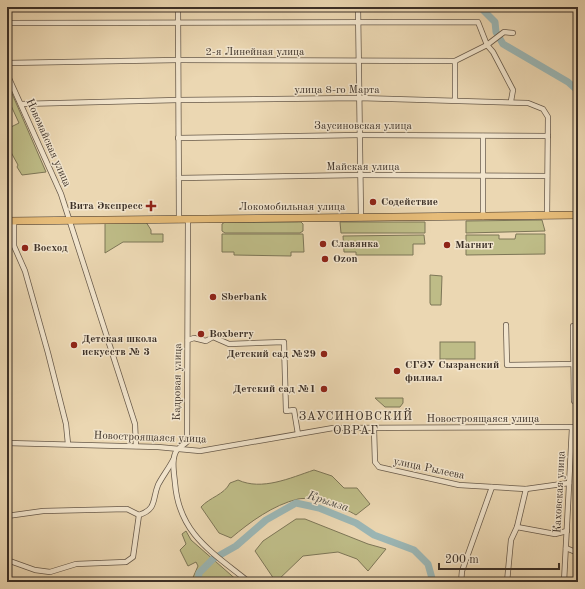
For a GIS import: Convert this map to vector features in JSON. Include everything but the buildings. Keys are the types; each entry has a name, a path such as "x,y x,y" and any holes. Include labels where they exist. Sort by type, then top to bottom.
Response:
{"main road":[{"name":"Локомобильная улица","path":"10,221 578,215"}],"street":[{"path":"178,7 179,220"},
{"path":"358,7 361,218"},
{"path":"7,23 478,22 487,45 494,52 513,90 511,101"},
{"name":"2-я Линейная улица","path":"7,63 178,60 455,61 487,45 504,32 513,33"},
{"path":"455,61 455,100"},
{"name":"Новомайская улица","path":"7,74 61,194 135,424 136,446"},
{"name":"улица 8-го Марта","path":"21,104 178,100 360,98 511,101 528,103 543,109 548,117 547,216"},
{"name":"Заусиновская улица","path":"178,138 360,135 548,136"},
{"path":"482,136 483,217"},
{"name":"Майская улица","path":"178,178 360,175 547,176"},
{"name":"Кадровая улица","path":"188,220 187,437 186,442 177,450 173,460 176,501 194,536 213,554 249,582"},
{"path":"10,221 14,246 25,271 46,345 66,424 68,444"},
{"path":"506,325 507,365 576,364"},
{"path":"578,326 573,326 576,364 574,401 578,401"},
{"path":"188,340 194,338 206,341 213,337 229,344 284,342 286,411 294,410 298,434"},
{"name":"Новостроящаяся улица","path":"7,443 136,446 200,451 333,428 578,427"},
{"name":"Каховская улица","path":"564,582 572,428"},
{"name":"улица Рылеева","path":"374,429 375,462 379,467 459,485 526,489 569,483"},
{"path":"7,516 43,511 126,509 139,515 148,512 154,502 158,485 173,460"},
{"path":"461,582 462,571 492,487"},
{"path":"507,582 511,540 517,526 526,489"},
{"path":"7,560 35,570 50,572 76,564 126,562 133,557 139,515"},
{"path":"517,526 555,534 567,531"},
{"path":"566,548 578,553"}],"shaded area":[{"path":"10,89 46,172 22,175 7,145 7,120 11,127 19,123 7,97 7,91"},
{"path":"542,220 545,231 466,233 466,221"},
{"path":"146,222 151,230 151,234 163,234 163,242 123,242 105,253 105,223"},
{"path":"225,222 301,222 303,224 303,231 300,233 225,233 222,231 222,224"},
{"path":"340,222 425,222 425,233 341,233"},
{"path":"222,234 303,234 304,252 291,252 291,256 234,255 234,252 222,252"},
{"path":"516,234 545,234 545,254 466,255 466,235 499,235 499,239 515,239"},
{"path":"424,235 425,244 413,244 413,255 356,255 356,252 344,252 343,236"},
{"path":"430,275 442,276 441,305 431,305 430,303"},
{"path":"440,342 475,342 475,359 440,359"},
{"path":"375,398 403,398 403,403 400,407 385,407"},
{"path":"314,470 332,476 344,488 357,488 370,504 356,515 328,503 312,499 298,499 280,505 271,510 254,520 231,538 219,533 201,507 221,493 230,483 238,480 247,483 266,484 286,480"},
{"path":"296,519 305,519 368,544 386,549 368,571 357,559 338,552 303,556 276,582 255,551 263,541"},
{"path":"186,531 191,540 239,582 191,582 198,566 196,562 188,566 180,550 186,544 182,534"}],"waterway":[{"path":"480,7 495,22 496,32 503,44 568,82 578,91"},
{"name":"Крымза","path":"198,582 199,573 213,559 236,546 266,520 296,503 319,508 356,523 374,535 414,550 428,564 433,582"}],"place":[{"name":"Содействие","path":"373,202"},
{"name":"Вита Экспресс","path":"151,206"},
{"name":"Славянка","path":"323,244"},
{"name":"Магнит","path":"447,245"},
{"name":"Восход","path":"25,248"},
{"name":"Ozon","path":"325,259"},
{"name":"Sberbank","path":"213,297"},
{"name":"Boxberry","path":"201,334"},
{"name":"Детская школа искусств № 3","path":"74,345"},
{"name":"Детский сад №29","path":"324,354"},
{"name":"СГЭУ Сызранский филиал","path":"397,371"},
{"name":"Детский сад №1","path":"324,389"}],"district":[{"name":"ЗАУСИНОВСКИЙ ОВРАГ","path":"356,424"}]}
